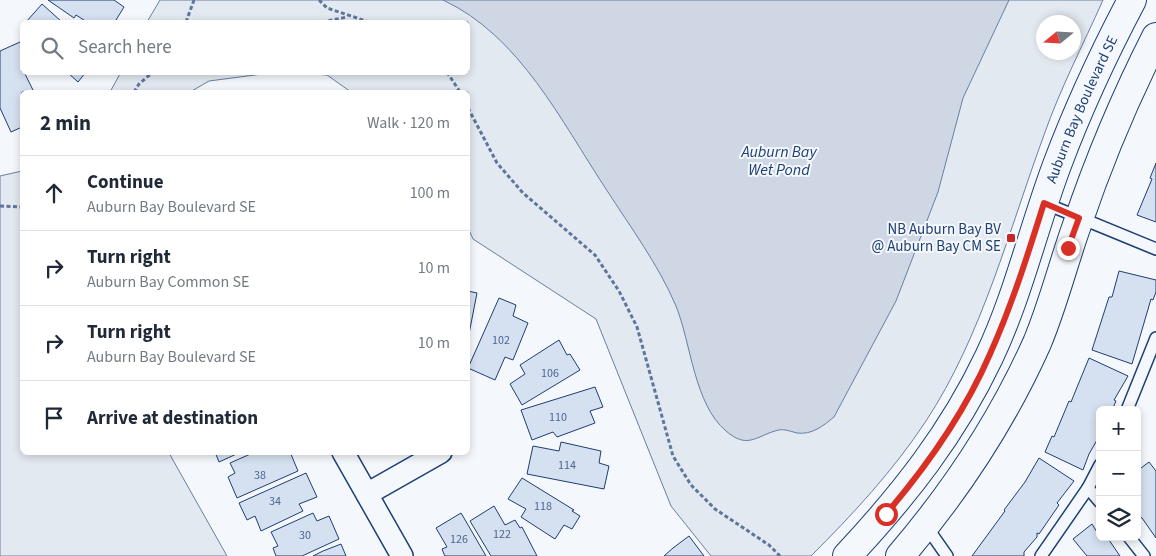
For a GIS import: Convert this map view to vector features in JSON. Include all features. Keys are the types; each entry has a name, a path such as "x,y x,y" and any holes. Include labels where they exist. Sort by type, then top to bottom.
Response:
{"street":[{"name":"Auburn Bay Boulevard SE","path":"847,556 906,491 970,395 990,356 1012,303 1044,203 1069,135 1110,43 1132,0"},
{"path":"900,556 926,526 961,479 990,434 1018,382 1037,342 1079,218 1128,93 1156,37"},
{"path":"345,455 402,556"},
{"path":"367,494 436,455"}],"lane":[{"path":"1044,203 1156,249"},
{"path":"1129,406 1156,338"},
{"path":"1041,556 1088,488 1096,473"},
{"path":"1088,488 1096,497"},
{"path":"926,526 947,556"},
{"path":"1132,541 1144,556"}],"path":[{"path":"187,20 194,0"},
{"path":"319,0 327,8 360,20"},
{"path":"332,20 348,17"},
{"path":"135,90 150,75"},
{"path":"449,75 459,90"},
{"path":"470,112 497,163 523,193 595,255 618,291 637,327 673,456 691,485 715,509 769,545 780,556"},
{"path":"0,206 20,207"}],"shaded area":[{"path":"160,0 1103,0 1081,48 1081,15 1036,15 1036,60 1075,60 1050,118 979,318 946,388 926,421 886,475 811,556 711,556 671,506 596,319 473,239 470,232 470,90 348,90 327,75 470,75 470,20 148,20"},
{"path":"119,75 255,75 209,81 193,90 111,90"},
{"path":"20,171 20,455 170,455 227,556 0,556 0,176"}],"water":[{"name":"Auburn Bay Wet Pond","path":"443,0 1009,0 963,98 938,192 896,301 834,417 821,427 808,433 781,430 751,440 745,440 733,436 726,431 715,419 700,389 676,306 661,275 555,109 517,58 495,35 470,16"}],"building":[{"path":"48,0 114,0 124,7 116,20 84,20 76,15 74,18"},
{"path":"42,4 60,20 28,20"},
{"path":"20,42 20,75 26,75 33,90 20,90 20,128 11,132 0,108 0,51"},
{"path":"70,75 84,75 78,82"},
{"path":"1156,163 1156,222 1137,215 1152,179 1150,178"},
{"path":"1119,271 1156,280 1156,292 1153,300 1151,299 1132,364 1092,350 1109,297 1112,297"},
{"path":"470,291 477,293 470,329"},
{"path":"499,298 516,305 513,316 528,323 513,360 505,357 495,380 470,369 470,363"},
{"path":"559,340 567,355 570,354 580,370 522,405 510,384 525,374 520,365"},
{"path":"1089,358 1128,376 1114,400 1116,401 1114,406 1096,406 1096,442 1083,470 1045,452 1052,436 1054,437 1069,401 1071,402"},
{"path":"595,387 603,407 590,411 595,423 557,437 553,432 532,440 521,410"},
{"path":"561,442 601,451 599,463 609,466 604,489 527,474 533,446 559,451"},
{"path":"216,455 234,455 219,462"},
{"path":"248,455 291,455 298,471 237,498 228,477 235,473 230,463"},
{"path":"1039,458 1074,481 1057,503 1059,505 1039,534 1037,533 1037,537 1024,552 1024,556 972,556 1025,482"},
{"path":"1149,462 1156,471 1156,538 1141,517 1141,468"},
{"path":"306,473 317,497 299,504 303,511 261,531 255,516 247,520 239,503"},
{"path":"522,478 574,510 572,511 580,516 572,529 564,525 555,539 521,517 526,509 508,499"},
{"path":"494,506 505,525 515,520 520,528 522,527 537,556 491,556 470,521"},
{"path":"313,513 317,521 329,516 339,539 302,556 276,556 273,548 278,546 271,532"},
{"path":"461,513 486,556 445,556 442,549 447,547 436,528"},
{"path":"1092,524 1096,530 1096,541 1110,541 1120,556 1087,556 1073,539"},
{"path":"689,536 704,556 664,556 673,548"},
{"path":"341,544 346,556 313,556 323,551"}],"place":[{"name":"NB Auburn Bay BV @ Auburn Bay CM SE","path":"1011,238"}],"route":[{"path":"886,514 906,491 940,442 970,395 990,356 1012,303 1044,203 1079,218 1068,248"}]}
